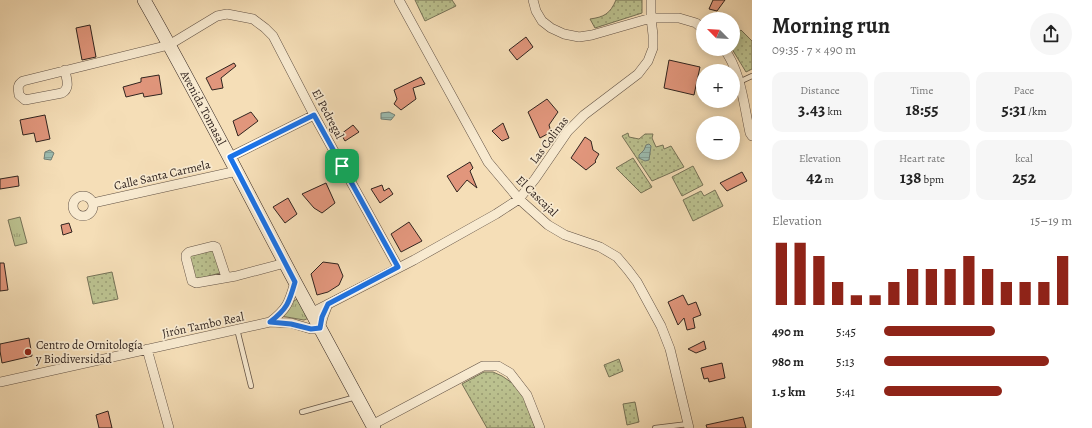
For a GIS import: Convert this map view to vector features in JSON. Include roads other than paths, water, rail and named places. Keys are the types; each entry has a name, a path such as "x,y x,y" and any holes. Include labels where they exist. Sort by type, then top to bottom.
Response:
{"street":[{"name":"Avenida Tomasal","path":"144,0 170,45 311,313 373,426"},
{"name":"El Cascajal","path":"399,0 488,162 519,199 548,225 565,235 600,247 617,257 637,282 670,348 689,426"},
{"path":"533,0 536,11 542,21 551,28 564,34 579,37 592,35 651,18 679,18 696,23"},
{"name":"Las Colinas","path":"311,313 414,260 496,214 519,199 535,179 568,131 584,115 638,74 648,61 653,48 651,0"},
{"name":"El Pedregal","path":"170,45 217,16 227,14 253,19 265,28 273,36 314,115 398,267"},
{"path":"65,70 68,88 66,91 25,100 19,95 19,83 24,81 65,70 170,45"},
{"path":"740,86 752,136"},
{"path":"230,157 314,115"},
{"name":"Calle Santa Carmela","path":"93,203 237,170"},
{"path":"226,277 216,247 213,246 188,252 186,255 192,281 196,283 236,276 285,263"},
{"name":"Jirón Tambo Real","path":"270,322 281,314 286,307 291,298 295,282"},
{"path":"320,328 322,317 328,304"},
{"name":"Jirón Tambo Real","path":"0,382 270,322 291,324 311,329 320,328"},
{"path":"147,349 169,428"},
{"path":"373,426 483,366 498,366 510,374 527,395 540,428"}],"lane":[{"path":"740,82 752,76"},
{"path":"237,329 251,386"},
{"path":"302,412 357,397"},
{"path":"654,428 689,426"}],"place":[{"name":"Centro de Ornitología y Biodiversidad","path":"28,352"}]}
